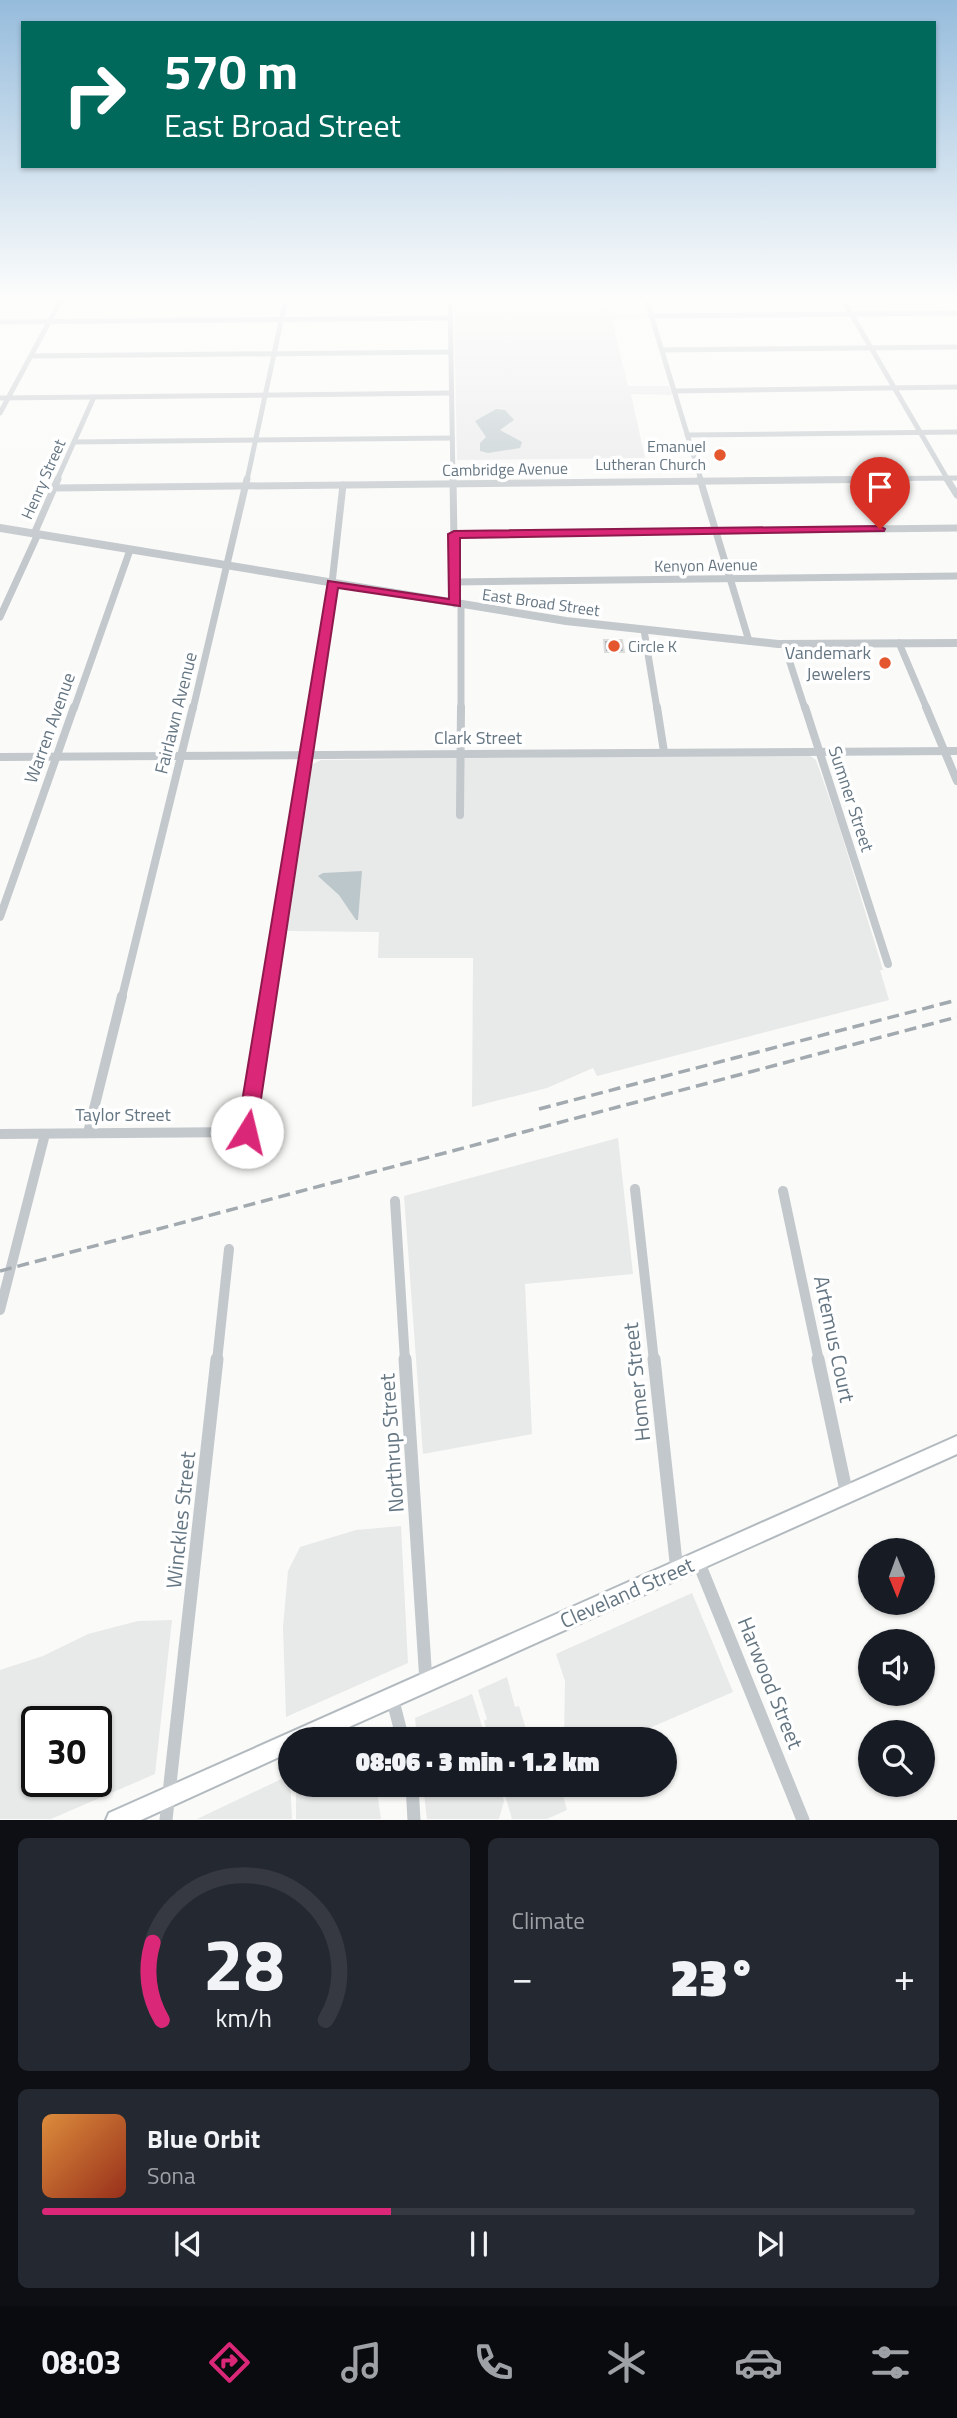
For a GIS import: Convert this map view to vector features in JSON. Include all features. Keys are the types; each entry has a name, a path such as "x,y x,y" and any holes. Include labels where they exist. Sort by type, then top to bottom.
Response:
{"main road":[{"name":"Cleveland Street","path":"325,1727 957,1446"},
{"path":"116,1819 278,1747"}],"street":[{"path":"0,413 16,383"},
{"name":"Fairlawn Avenue","path":"88,1133 228,566 268,383"},
{"path":"451,383 455,582 458,604 460,815"},
{"path":"672,383 749,641"},
{"path":"892,383 957,495"},
{"path":"674,390 957,387"},
{"path":"0,398 451,393"},
{"name":"Henry Street","path":"0,617 94,397"},
{"path":"687,435 957,432"},
{"path":"74,442 452,438"},
{"name":"Cambridge Avenue","path":"54,488 957,478"},
{"path":"306,755 332,583 343,485"},
{"name":"East Broad Street","path":"0,528 566,621 785,644 957,643"},
{"path":"454,534 957,528"},
{"name":"Warren Avenue","path":"0,917 130,550"},
{"name":"Kenyon Avenue","path":"455,582 957,576"},
{"path":"644,629 664,752"},
{"path":"899,643 957,780"},
{"name":"Sumner Street","path":"785,644 888,964"},
{"name":"Clark Street","path":"0,757 957,751"},
{"name":"Taylor Street","path":"0,1134 247,1132 306,755"},
{"path":"0,1310 45,1133"},
{"name":"Homer Street","path":"635,1189 677,1571"},
{"name":"Artemus Court","path":"783,1191 847,1495"},
{"name":"Northrup Street","path":"395,1201 426,1682"},
{"name":"Winckles Street","path":"170,1796 229,1249"},
{"name":"Harwood Street","path":"698,1561 803,1819"},
{"path":"392,1697 400,1727"},
{"path":"166,1819 170,1796"},
{"path":"413,1797 414,1819"}],"shaded area":[{"path":"456,383 627,383 628,386 669,386 672,395 631,394 645,458 457,460"},
{"path":"496,409 505,410 514,420 500,430 522,442 520,448 488,453 480,451 480,443 486,437 475,421"},
{"path":"807,754 816,760 838,823 883,970 880,970 889,1000 597,1076 593,1068 547,1088 472,1107 473,958 378,958 379,932 285,931 310,770 313,764 321,760"},
{"path":"362,871 356,920 339,895 318,876 323,873"},
{"path":"618,1138 633,1274 525,1284 532,1434 423,1454 404,1196"},
{"path":"401,1526 408,1663 286,1717 283,1627 288,1571 300,1547 356,1530"},
{"path":"692,1593 733,1692 652,1727 564,1727 565,1681 556,1654"},
{"path":"172,1620 155,1774 112,1793 112,1706 21,1706 21,1797 102,1797 51,1819 0,1819 0,1670 43,1656 88,1634 138,1621"},
{"path":"507,1677 515,1707 519,1706 525,1727 486,1727 484,1721 487,1719 478,1690"},
{"path":"472,1694 482,1727 416,1727 415,1718"},
{"path":"278,1781 278,1797 291,1797 292,1819 197,1819"},
{"path":"296,1797 378,1797 381,1819 296,1819"},
{"path":"424,1797 503,1797 504,1801 499,1819 427,1819"},
{"path":"506,1797 563,1797 567,1810 547,1819 512,1819"}],"building":[{"name":"Circle K","path":"604,640 622,640 624,652 605,652"}],"railway":[{"path":"539,1109 957,1000"},
{"path":"0,1271 957,1017"}],"place":[{"name":"Emanuel Lutheran Church","path":"720,455"},
{"name":"Circle K","path":"614,646"},
{"name":"Vandemark Jewelers","path":"885,663"}],"route":[{"path":"247,1132 332,583 456,604 454,534 880,529"}]}
